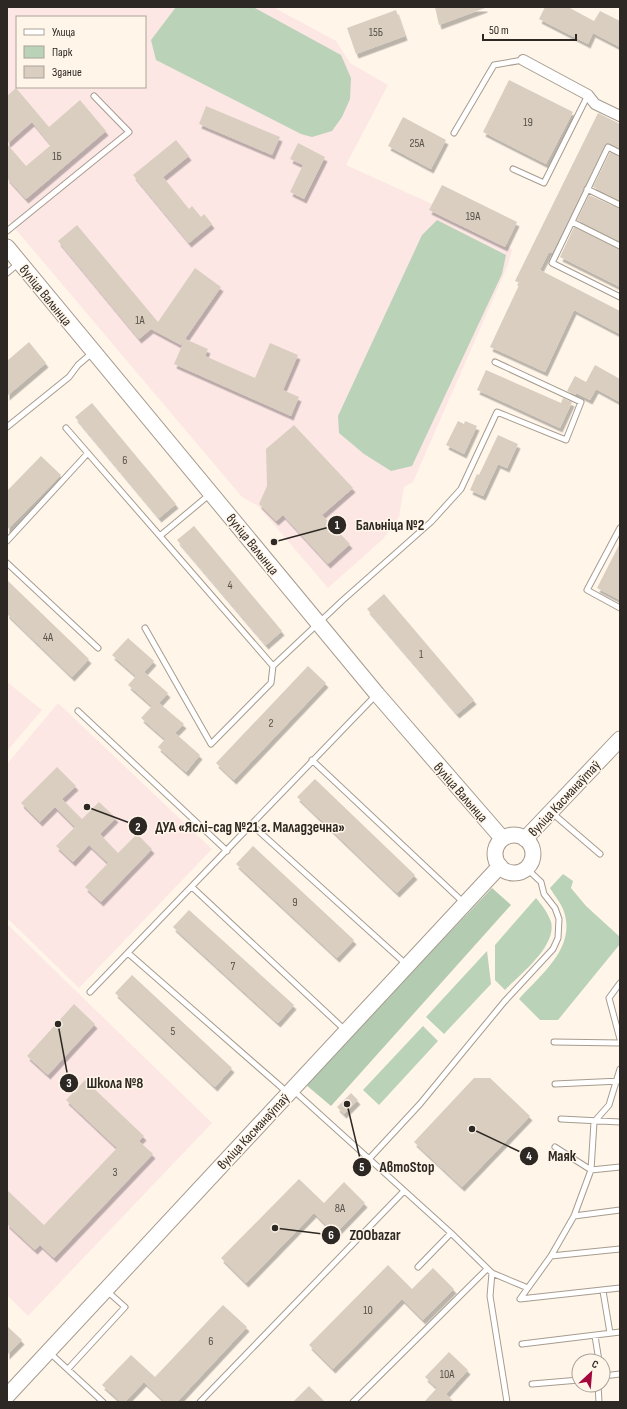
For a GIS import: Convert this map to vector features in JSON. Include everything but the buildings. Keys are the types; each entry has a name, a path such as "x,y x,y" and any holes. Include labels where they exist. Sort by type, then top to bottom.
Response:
{"street":[{"path":"524,60 588,95 595,104 620,116"},
{"name":"вуліца Валынца","path":"7,247 318,624 502,838"},
{"name":"вуліца Касманаўтаў","path":"525,839 620,739"},
{"path":"511,835 517,835 525,839 531,846 533,852 532,858 526,868 515,873 508,872 500,866 496,858 495,852 497,846 502,838 511,835"},
{"name":"вуліца Касманаўтаў","path":"7,1396 500,866"}],"lane":[{"path":"454,133 494,66 524,60"},
{"path":"513,169 544,183 588,95"},
{"path":"7,230 128,132 94,96"},
{"path":"620,153 608,147 552,263 620,297"},
{"path":"587,189 620,205"},
{"path":"572,222 620,246"},
{"path":"7,272 19,262"},
{"path":"7,427 69,377 78,365 93,352"},
{"path":"144,628 211,744 272,683 274,666 318,624 431,522 460,489 497,412 566,440 581,402 495,362"},
{"path":"66,428 274,666"},
{"path":"7,541 88,453"},
{"path":"161,535 211,493"},
{"path":"620,528 587,590 620,608"},
{"path":"7,563 98,648"},
{"path":"90,992 192,888 312,760 377,694"},
{"path":"78,711 227,850"},
{"path":"312,760 465,903"},
{"path":"550,812 600,854"},
{"path":"252,825 407,965"},
{"path":"369,1160 420,1104 504,1002 553,949 558,938 559,919 555,908 544,894 541,882 526,868"},
{"path":"192,888 346,1031"},
{"path":"128,953 369,1160 451,1233 487,1269 492,1273 528,1288"},
{"path":"620,983 609,998 620,1039"},
{"path":"554,1042 620,1043"},
{"path":"620,1069 618,1081 610,1105 594,1122 591,1170 574,1216 551,1256 520,1299 620,1288"},
{"path":"556,1084 618,1081"},
{"path":"561,1119 594,1122 620,1122"},
{"path":"555,1147 591,1170 620,1167"},
{"path":"200,1402 404,1191"},
{"path":"574,1216 620,1210"},
{"path":"418,1267 451,1233"},
{"path":"551,1256 620,1249"},
{"path":"353,1402 487,1269"},
{"path":"492,1273 490,1296 507,1402"},
{"path":"68,1369 125,1308 105,1289"},
{"path":"603,1291 610,1333"},
{"path":"522,1344 620,1332"},
{"path":"595,1336 598,1353"},
{"path":"48,1351 103,1402"},
{"path":"532,1384 571,1381"}],"shaded area":[{"path":"7,7 273,7 336,41 350,63 388,85 346,165 432,204 429,210 505,247 506,244 512,250 508,265 413,482 404,487 399,517 383,539 328,588 258,506 242,497 7,219"},
{"path":"7,682 42,710 7,751"},
{"path":"58,703 212,849 79,988 7,918 7,764"},
{"path":"7,924 212,1123 28,1316 7,1295"}],"green space":[{"path":"176,7 253,7 341,55 351,78 350,99 342,117 332,131 312,137 301,134 156,60 151,40"},
{"path":"437,220 506,255 502,274 412,466 391,471 364,454 339,433 338,416 422,235"},
{"path":"563,874 573,881 571,888 586,906 620,937 620,944 558,1020 540,1020 519,999 547,970 555,959 566,936 566,923 563,909 550,888"},
{"path":"492,888 511,905 331,1106 305,1084"},
{"path":"536,898 545,909 551,922 551,931 548,940 536,959 505,990 495,980 495,945"},
{"path":"487,951 491,984 444,1034 426,1017"},
{"path":"423,1026 438,1041 379,1105 363,1090"}],"place":[{"name":"Бальніца №2","path":"274,542"},
{"name":"ДУА «Яслі-сад №21 г. Маладзечна»","path":"87,807"},
{"name":"Школа №8","path":"58,1024"},
{"name":"АвтоStop","path":"347,1104"},
{"name":"Маяк","path":"472,1129"},
{"name":"ZOObazar","path":"275,1228"}]}
